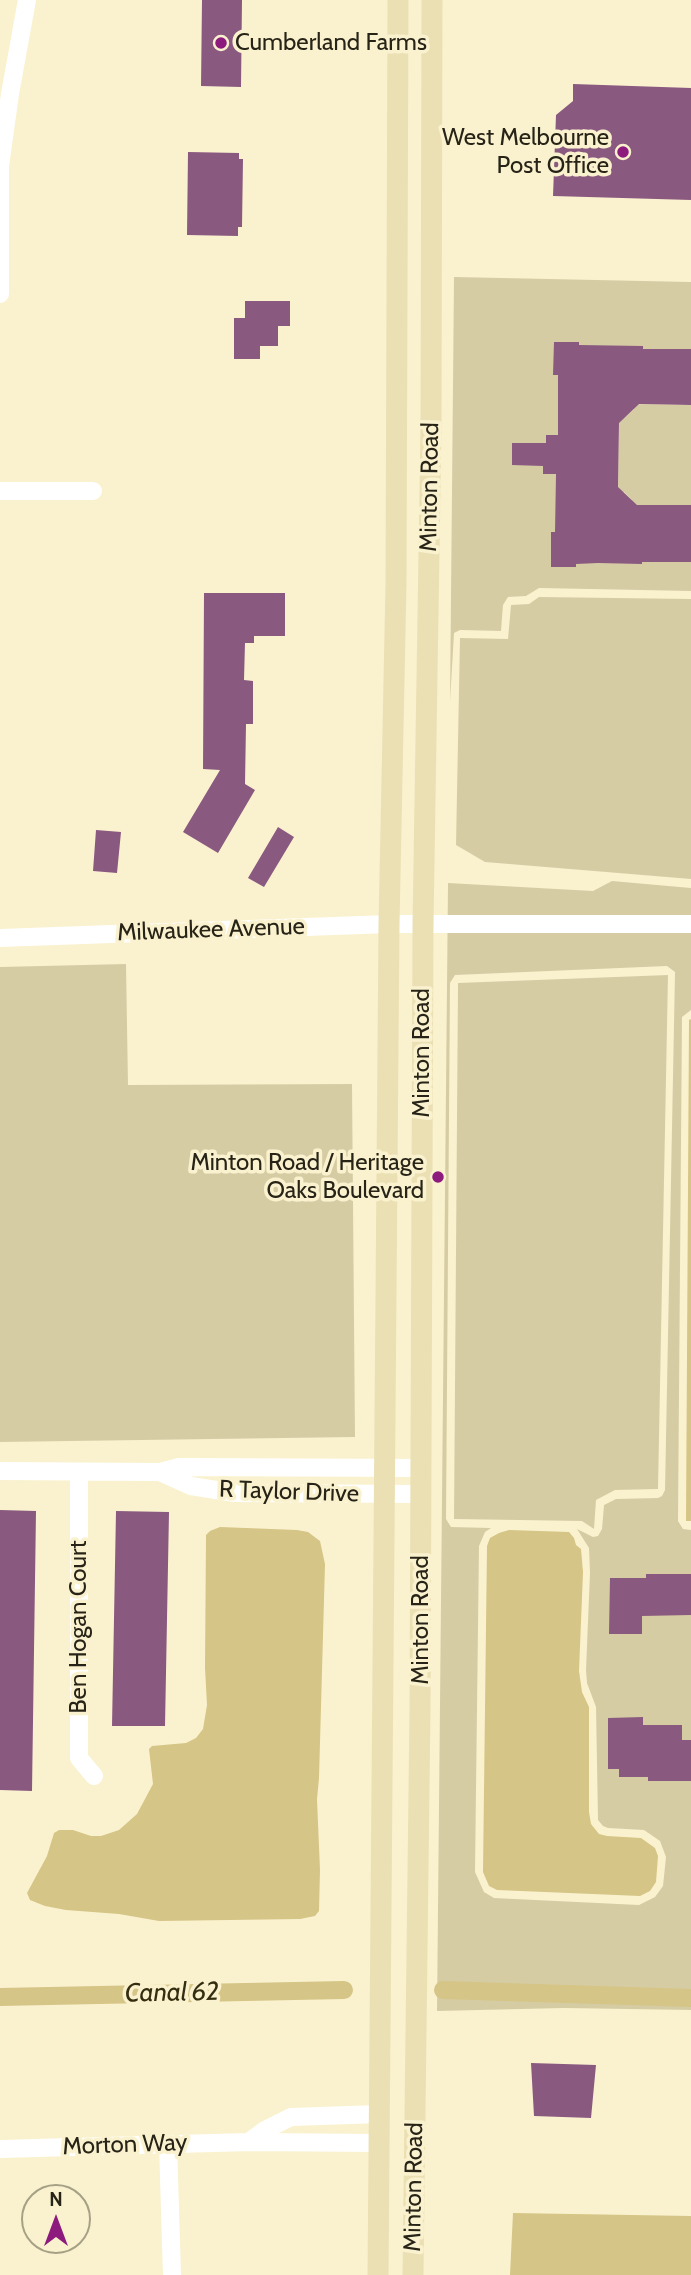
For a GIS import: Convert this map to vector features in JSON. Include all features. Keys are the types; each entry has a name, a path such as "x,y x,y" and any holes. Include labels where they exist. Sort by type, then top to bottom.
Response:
{"main road":[{"name":"Minton Road","path":"378,2275 389,924 397,571 398,0"},
{"name":"Minton Road","path":"413,2275 421,1708 422,924 431,429 432,0"}],"street":[{"path":"0,294 0,166 27,0"},
{"path":"0,491 93,491"},
{"name":"Milwaukee Avenue","path":"0,938 389,924 691,924"},
{"name":"R Taylor Drive","path":"0,1471 160,1472 179,1467 421,1468"},
{"path":"224,1492 226,1467"},
{"path":"294,1467 294,1493"},
{"name":"Ben Hogan Court","path":"79,1472 79,1758 94,1776"},
{"name":"R Taylor Drive","path":"160,1472 191,1486 224,1492 421,1494"},
{"name":"Morton Way","path":"249,2141 291,2117 380,2114"},
{"name":"Morton Way","path":"0,2149 249,2141 379,2143"},
{"path":"168,2144 172,2275"}],"shaded area":[{"path":"454,277 691,282 691,397 618,407 618,502 691,514 691,591 539,588 526,596 508,597 503,605 501,631 460,630 454,633 450,702"},
{"path":"633,404 691,405 691,505 632,505 632,500 624,492 618,492 619,417 624,418 634,409"},
{"path":"539,597 691,599 691,879 485,862 456,845 460,638 508,639 511,605 529,604"},
{"path":"612,881 691,888 691,1010 682,1017 678,1521 683,1529 691,1530 691,2010 564,2008 437,2011 448,883 593,891","holes":["667,966 675,972 665,1490 658,1498 616,1499 604,1505 602,1529 598,1536 593,1537 577,1529 589,1548 586,1670 587,1683 596,1707 598,1820 608,1828 644,1830 660,1841 666,1857 663,1886 655,1897 639,1905 494,1898 484,1892 475,1872 479,1546 485,1532 491,1528 451,1527 446,1519 450,983 455,975"]},
{"path":"126,964 128,1085 352,1084 355,1437 0,1442 0,967"},
{"path":"668,975 658,1489 615,1490 596,1500 594,1529 582,1521 454,1519 458,983"},
{"path":"691,1019 691,1521 686,1521 689,1020"},
{"path":"220,1527 297,1530 308,1532 320,1541 325,1564 317,1799 319,1911 315,1916 300,1919 159,1921 119,1914 66,1910 30,1900 27,1893 47,1856 54,1833 59,1830 73,1830 101,1836 119,1830 137,1814 153,1784 149,1749 152,1746 186,1743 196,1738 203,1729 207,1705 206,1535"},
{"path":"509,1530 569,1532 581,1549 583,1572 579,1671 582,1692 589,1707 591,1824 599,1834 641,1838 655,1848 658,1856 656,1882 650,1891 640,1896 497,1890 489,1886 483,1872 487,1546 490,1538"},
{"path":"513,2213 691,2216 691,2275 510,2275"}],"building":[{"name":"Cumberland Farms","path":"202,0 242,0 241,87 201,86"},
{"name":"West Melbourne Post Office","path":"573,84 691,88 691,200 553,196 556,115 573,101"},
{"path":"188,152 239,153 239,159 243,159 242,227 238,227 238,236 187,235"},
{"path":"245,301 290,301 290,326 278,326 278,346 260,346 260,359 234,359 234,318 245,318"},
{"path":"554,342 643,346 643,349 691,349 691,405 639,404 619,423 618,487 637,505 691,505 691,562 598,563 576,564 576,567 551,567 551,532 555,532 556,474 543,474 543,466 512,465 512,443 546,443 546,435 558,435 558,375 553,375"},
{"path":"204,593 285,593 285,636 254,636 254,643 245,643 244,680 253,681 253,724 246,724 245,784 255,790 218,853 183,832 220,770 203,769"},
{"path":"278,827 294,837 264,887 248,878"},
{"path":"96,830 121,832 117,873 93,871"},
{"path":"0,1510 36,1511 32,1791 0,1790"},
{"path":"116,1511 169,1512 165,1726 112,1726"},
{"path":"646,1574 691,1574 691,1615 642,1616 642,1634 609,1634 610,1578 646,1578"},
{"path":"643,1717 643,1725 682,1725 682,1740 691,1740 691,1781 648,1781 648,1777 619,1777 619,1769 608,1769 608,1718"},
{"path":"531,2063 596,2065 591,2118 534,2116"}],"waterway":[{"name":"Canal 62","path":"0,1997 344,1990"},
{"name":"Canal 62","path":"443,1990 691,1998"}],"place":[{"name":"Cumberland Farms","path":"221,43"},
{"name":"West Melbourne Post Office","path":"623,152"},
{"name":"Minton Road / Heritage Oaks Boulevard","path":"438,1177"}]}
